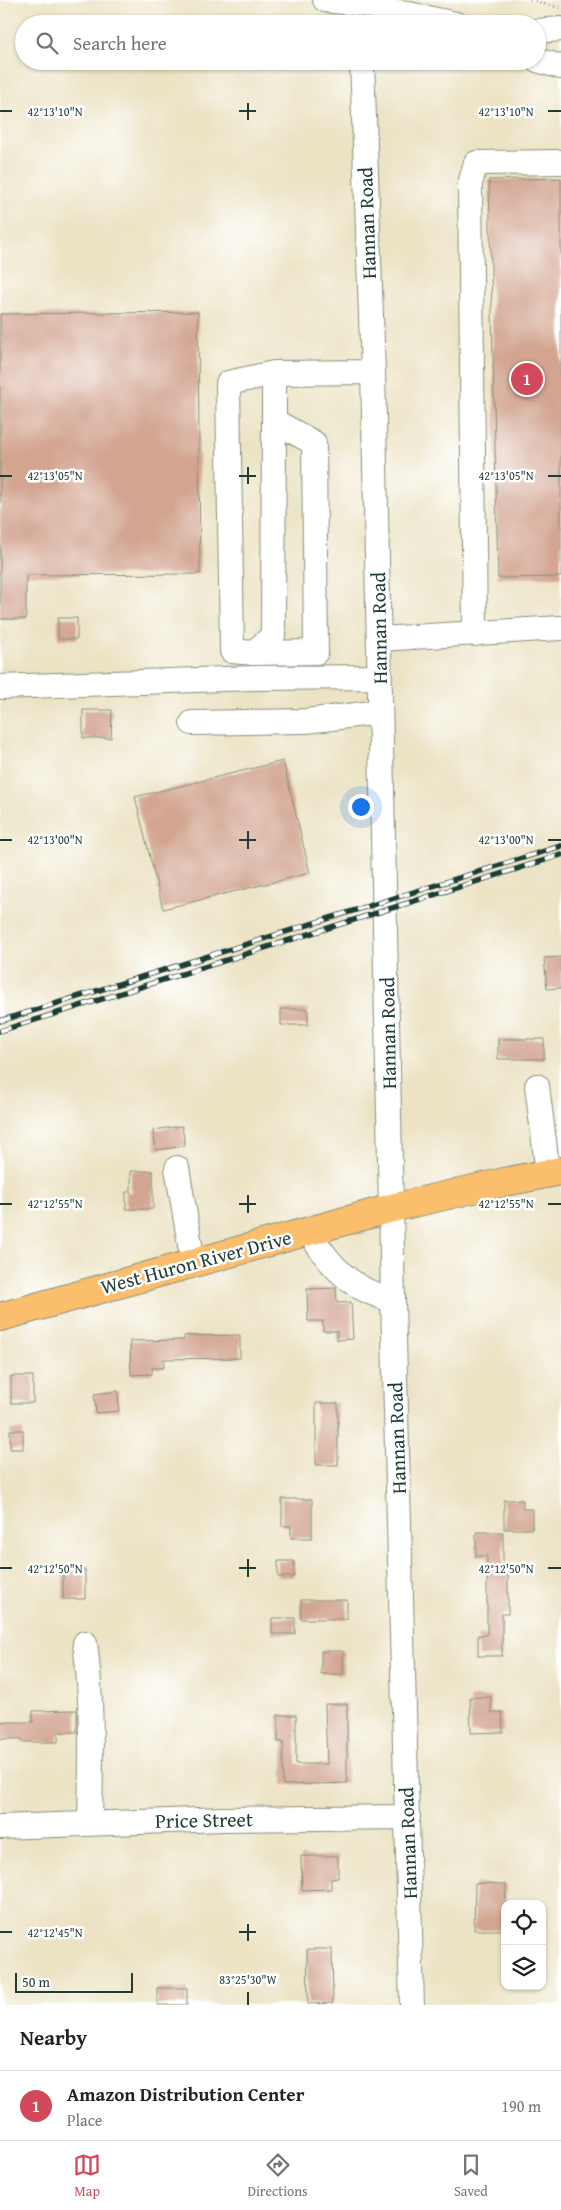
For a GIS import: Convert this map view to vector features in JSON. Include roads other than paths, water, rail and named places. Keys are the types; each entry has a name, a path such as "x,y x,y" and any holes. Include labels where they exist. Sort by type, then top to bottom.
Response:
{"main road":[{"name":"West Huron River Drive","path":"0,1317 192,1262 309,1232 392,1208 555,1172"}],"street":[{"path":"325,0 361,9 399,15"},
{"path":"546,31 561,30"},
{"path":"546,63 561,67"},
{"name":"Hannan Road","path":"362,70 373,372 393,1300 412,2005"},
{"path":"475,634 470,184 476,162 561,162"},
{"path":"253,678 242,652 228,383 274,373 373,372"},
{"path":"242,652 273,636 274,373"},
{"path":"242,652 316,652 314,443 274,421"},
{"path":"379,639 561,628"},
{"path":"0,687 253,678 380,677"},
{"path":"192,724 306,721 380,712"},
{"path":"537,1086 555,1172"},
{"path":"177,1168 192,1262"},
{"path":"309,1232 330,1264 351,1281 376,1296 393,1300"},
{"path":"84,1643 89,1677 91,1730 90,1823"},
{"name":"Price Street","path":"0,1827 224,1819 408,1817"}],"railway":[{"path":"0,1021 561,846"},
{"path":"0,1031 561,855"}],"place":[{"name":"Amazon Distribution Center","path":"527,379"}]}
